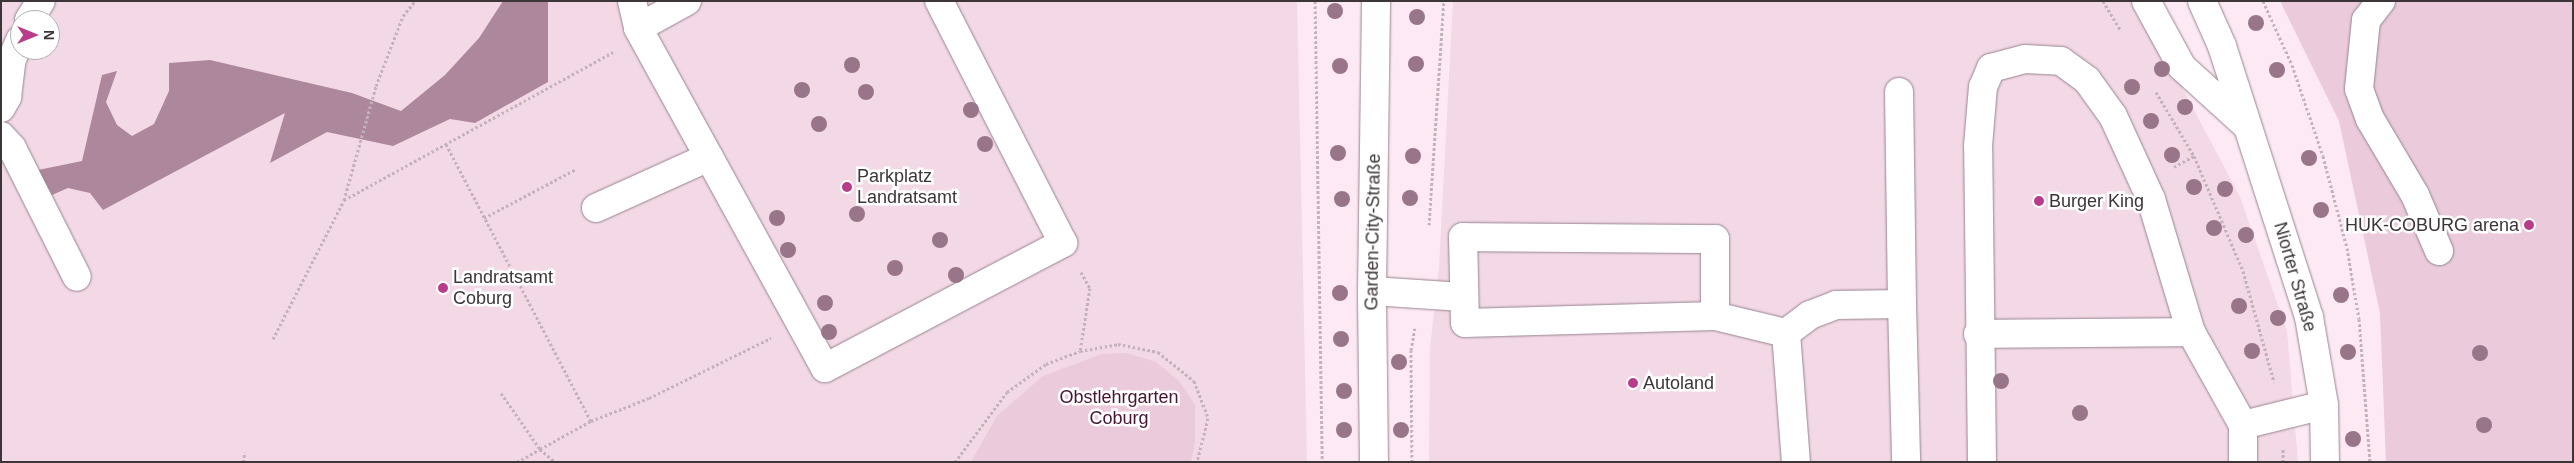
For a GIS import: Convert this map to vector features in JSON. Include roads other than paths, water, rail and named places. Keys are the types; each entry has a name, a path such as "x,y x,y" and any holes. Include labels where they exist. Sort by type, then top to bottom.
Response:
{"street":[{"path":"632,1 638,28 825,368 1063,243 939,1"},
{"path":"638,28 688,1"},
{"name":"Garden-City-Straße","path":"1374,462 1372,291 1376,1"},
{"name":"Niorter Straße","path":"2146,1 2182,67 2248,127"},
{"name":"Niorter Straße","path":"2202,1 2222,46 2309,317 2324,404 2325,462"},
{"path":"2382,1 2366,20 2359,89 2370,118 2415,195 2439,251"},
{"path":"1982,462 1978,334 1978,146 1984,87 1990,68 2025,59 2061,62 2087,80 2113,116 2152,199 2191,332 2243,425 2243,462"},
{"path":"1,108 7,97 12,60"},
{"path":"1899,92 1906,462"},
{"path":"1,136 12,148 77,277"},
{"path":"596,208 709,157"},
{"path":"1715,316 1715,239 1463,237 1465,323 1715,316 1786,333"},
{"path":"1372,291 1463,297"},
{"path":"1786,333 1810,314 1836,305 1902,304"},
{"path":"1978,334 2191,332"},
{"path":"1786,333 1796,462"},
{"path":"2243,425 2324,404"}],"place":[{"name":"Parkplatz Landratsamt","path":"847,187"},
{"name":"Burger King","path":"2039,201"},
{"name":"HUK-COBURG arena","path":"2529,225"},
{"name":"Landratsamt Coburg","path":"443,288"},
{"name":"Autoland","path":"1633,383"}],"park label":[{"name":"Obstlehrgarten Coburg","path":"1119,408"}]}
